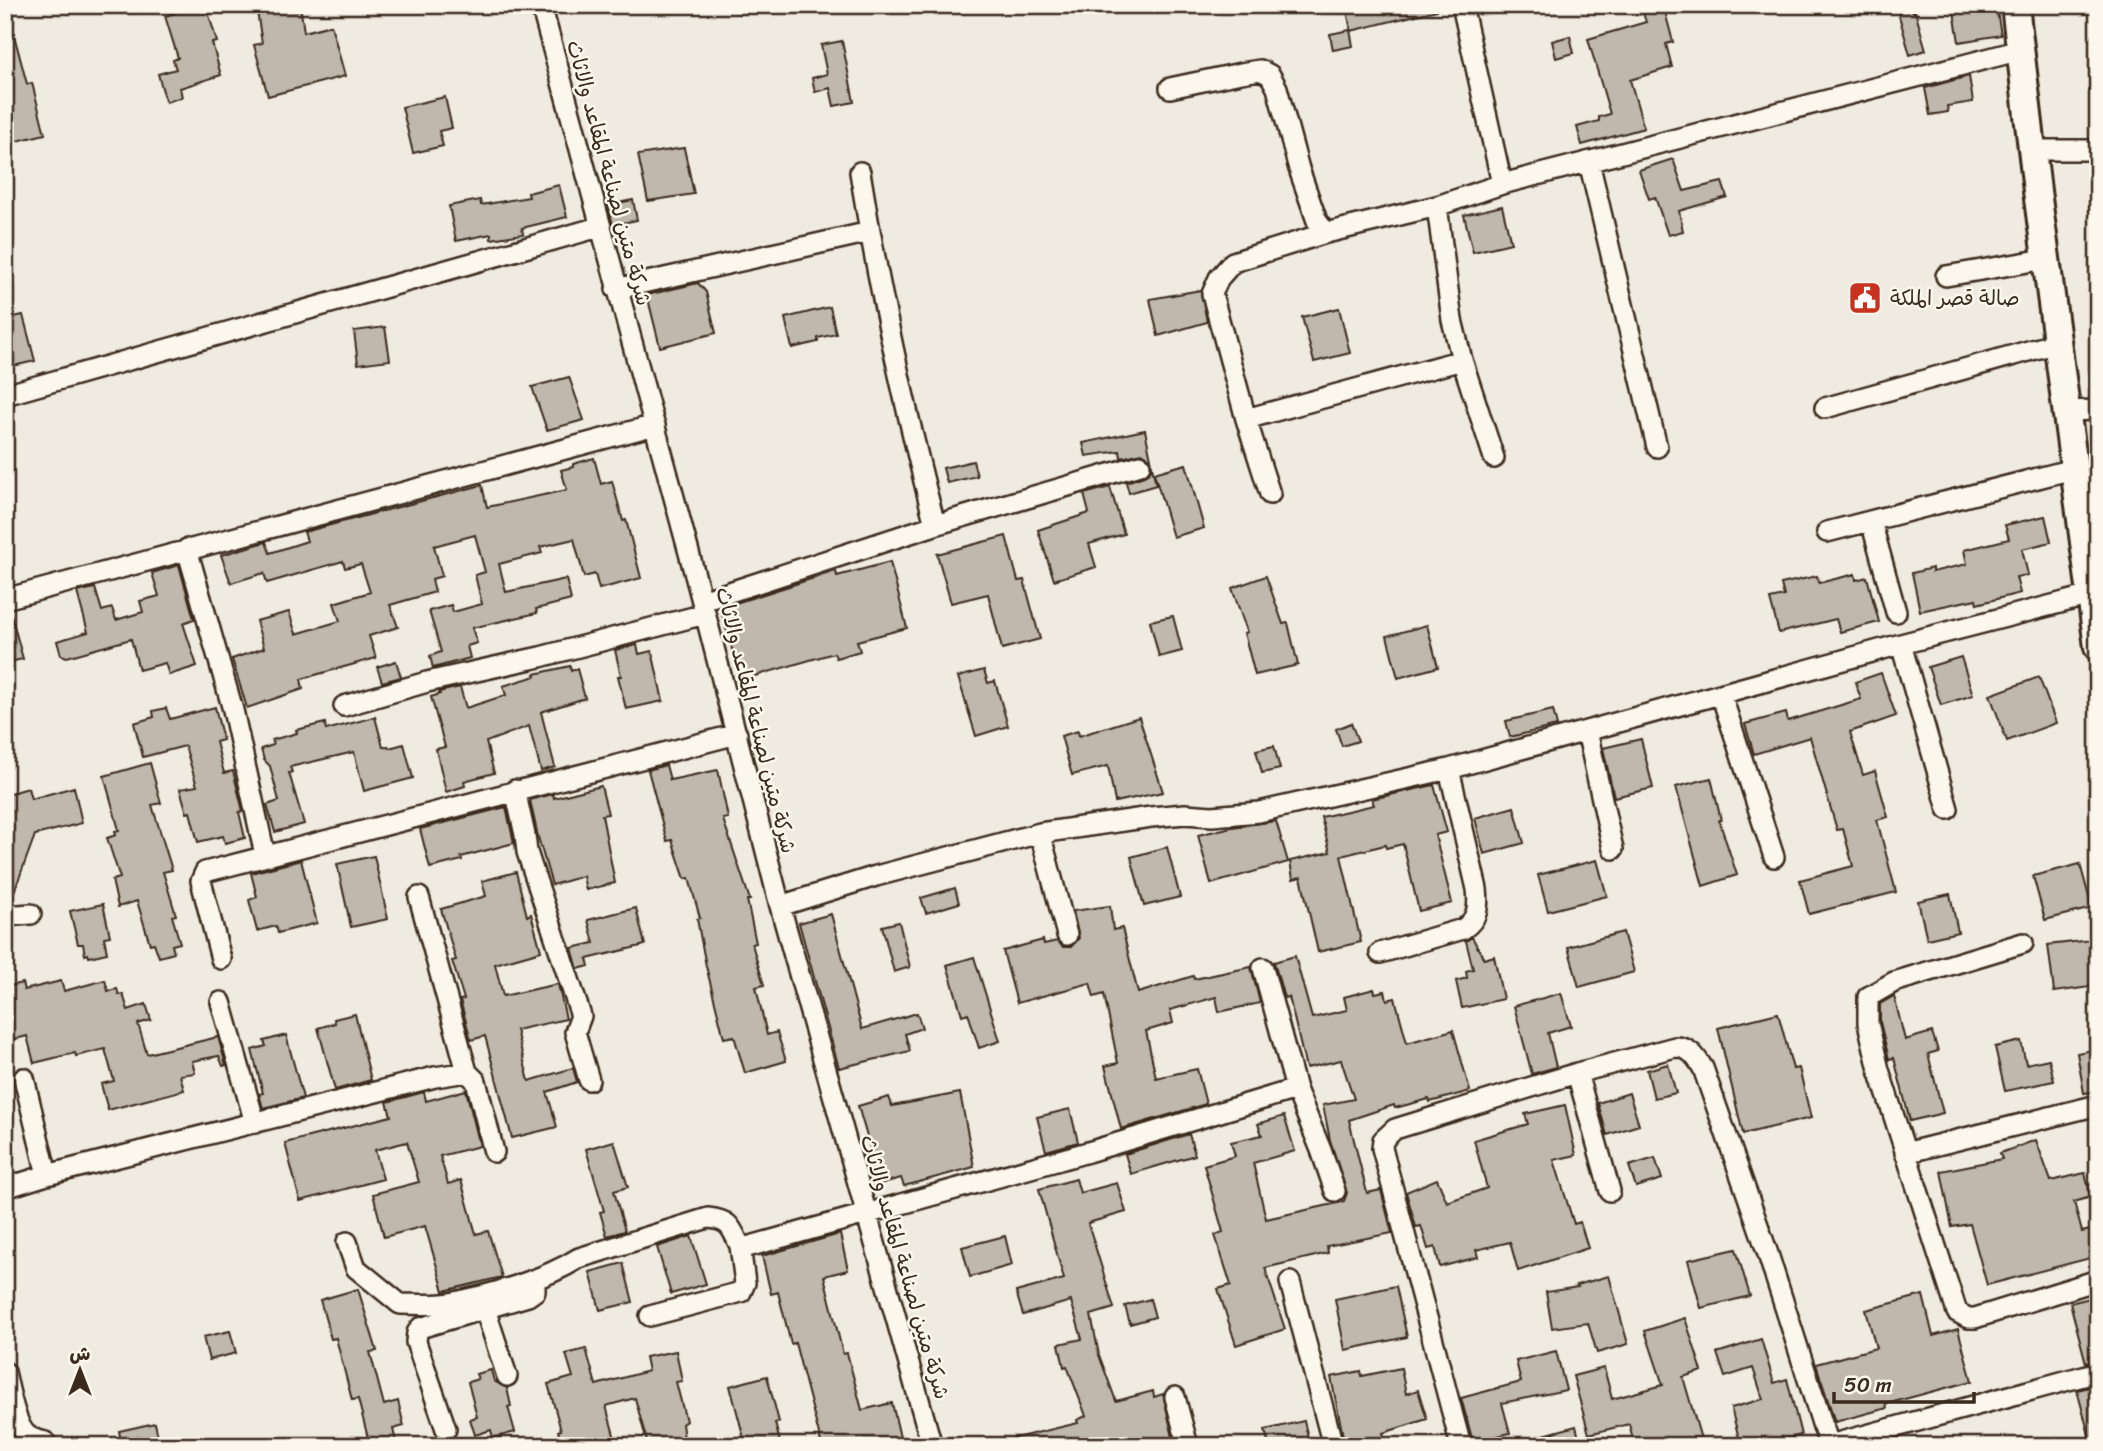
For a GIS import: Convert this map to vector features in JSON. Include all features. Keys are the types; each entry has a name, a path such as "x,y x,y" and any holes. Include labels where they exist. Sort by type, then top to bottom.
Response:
{"main road":[{"path":"2015,5 2098,647"}],"street":[{"name":"شركة متين لصناعة المقاعد والاثاث","path":"541,5 704,607 780,906 932,1446"},
{"path":"1462,5 1502,184"},
{"path":"1270,494 1245,419 1212,294 1219,278 1233,262 1326,233 1437,206 1502,184 2021,50"},
{"path":"1170,88 1241,73 1260,71 1270,75 1277,88 1299,169 1317,221 1326,233"},
{"path":"2032,150 2098,150"},
{"path":"1589,162 1657,447"},
{"path":"860,172 903,400 935,525"},
{"path":"1437,206 1452,320 1494,458"},
{"path":"5,395 599,227"},
{"path":"616,289 870,232"},
{"path":"1946,276 2046,259"},
{"path":"1825,408 2057,344"},
{"path":"1245,419 1462,360"},
{"path":"2066,411 2098,410"},
{"path":"5,599 655,425"},
{"path":"344,705 427,682 540,657 704,607 935,525 1140,465"},
{"path":"1827,532 2073,469"},
{"path":"1871,521 1896,612"},
{"path":"187,549 233,710 265,855"},
{"path":"780,906 876,876 1040,833 1151,817 1259,812 1449,769 1901,644 2091,595"},
{"path":"1901,644 1948,809"},
{"path":"1721,694 1774,857"},
{"path":"1587,732 1613,849"},
{"path":"221,959 201,881 205,872 737,734"},
{"path":"1381,953 1463,929 1473,923 1479,907 1449,769"},
{"path":"515,790 526,835 527,852 581,1016 575,1032 589,1080"},
{"path":"1040,833 1067,935"},
{"path":"419,897 467,1072 476,1081 494,1152"},
{"path":"5,915 31,915"},
{"path":"2023,943 1894,982 1868,997 1871,1034 1879,1070 1957,1312 1968,1318 1975,1318 2098,1280"},
{"path":"1263,968 1296,1089 1335,1191"},
{"path":"221,1002 255,1122"},
{"path":"1461,1446 1382,1148 1383,1140 1395,1129 1577,1073 1675,1047 1691,1051 1703,1068 1768,1254 1827,1445 2098,1372"},
{"path":"5,1188 255,1122 435,1077 467,1072"},
{"path":"1577,1073 1610,1191"},
{"path":"24,1078 47,1175"},
{"path":"740,1246 747,1247 1088,1152 1296,1089"},
{"path":"1905,1153 2098,1105"},
{"path":"347,1242 356,1268 400,1304 447,1303 531,1280 561,1269 579,1258 708,1218 723,1220 732,1228 740,1246 745,1283 741,1292 650,1316"},
{"path":"446,1429 416,1342 416,1333 420,1328 528,1296 535,1291 536,1286 531,1280"},
{"path":"1290,1282 1333,1446"},
{"path":"485,1309 507,1376"},
{"path":"5,1372 16,1414 24,1432 33,1439 45,1442"},
{"path":"1175,1397 1188,1446"}],"building":[{"path":"206,5 217,42 212,43 221,75 180,88 182,97 166,102 158,74 176,69 173,60 178,58 165,16"},
{"path":"256,5 300,5 304,32 331,25 345,76 268,96 254,45 262,43"},
{"path":"1346,5 1436,5 1437,10 1351,31"},
{"path":"1896,5 1911,5 1913,12 1915,11 1926,50 1910,55"},
{"path":"1953,5 1996,5 2001,35 1959,42"},
{"path":"1664,8 1673,42 1666,44 1672,67 1630,80 1644,128 1582,145 1577,127 1599,121 1599,117 1610,114 1588,39 1646,22 1643,13"},
{"path":"5,20 10,20 27,84 32,83 45,134 5,144"},
{"path":"1350,30 1353,46 1333,50 1330,34"},
{"path":"1570,36 1574,53 1556,58 1552,41"},
{"path":"842,41 854,102 834,106 830,88 815,92 812,78 827,74 821,45"},
{"path":"1969,76 1973,102 1947,106 1948,112 1930,115 1925,88"},
{"path":"445,97 452,128 439,131 443,146 413,153 402,107"},
{"path":"684,148 694,194 648,201 638,155"},
{"path":"1673,159 1684,191 1722,182 1727,197 1679,211 1683,231 1668,235 1655,197 1649,199 1639,170"},
{"path":"559,185 567,217 522,228 523,234 491,239 491,234 456,241 449,206 480,200 481,205 529,197 528,193"},
{"path":"633,200 637,220 613,225 608,205"},
{"path":"1502,206 1511,243 1473,252 1464,215"},
{"path":"698,283 706,292 716,333 660,347 647,295"},
{"path":"1201,290 1207,322 1158,336 1150,299"},
{"path":"830,307 836,334 818,338 818,342 792,348 785,318"},
{"path":"1339,308 1350,353 1314,362 1302,317"},
{"path":"23,315 35,361 13,366 9,353 5,353 5,319"},
{"path":"385,327 390,360 358,364 354,331"},
{"path":"569,377 584,420 547,430 532,387"},
{"path":"1145,430 1151,459 1142,453 1121,458 1120,451 1086,456 1083,443"},
{"path":"594,458 601,484 612,481 623,521 626,520 641,578 599,589 595,574 584,577 574,539 540,547 542,553 499,564 506,592 566,579 571,600 536,609 537,613 472,628 477,643 467,646 470,658 433,668 430,656 441,652 429,611 451,605 453,612 482,604 475,575 485,572 475,535 434,546 442,576 432,579 435,592 390,605 398,627 369,636 376,658 301,679 303,689 247,708 232,659 264,648 256,621 289,612 296,634 340,621 334,603 370,592 361,564 345,568 343,561 267,583 264,573 231,583 221,555 266,542 270,553 307,541 304,532 482,485 487,507 567,490 561,470"},
{"path":"973,461 977,476 947,483 943,468"},
{"path":"1186,464 1204,528 1173,537 1154,473"},
{"path":"1152,466 1156,485 1129,493 1126,482 1149,473"},
{"path":"1110,487 1124,534 1089,544 1096,567 1054,580 1038,530 1089,513 1084,494"},
{"path":"2045,516 2051,542 2022,549 2028,575 2016,577 2020,593 1977,604 1976,599 1920,611 1912,573 1932,568 1932,572 1967,564 1964,550 2009,539 2005,525"},
{"path":"1006,536 1018,581 1024,580 1040,639 1002,649 988,594 951,603 937,554"},
{"path":"890,562 907,628 857,641 860,651 836,658 834,653 741,680 720,608 836,571 837,576"},
{"path":"179,565 194,619 183,623 197,666 169,675 165,663 139,670 131,639 67,657 61,655 57,641 88,632 77,592 95,588 102,611 112,608 116,620 143,612 140,601 159,596 152,573"},
{"path":"1855,574 1856,580 1867,577 1879,622 1840,632 1836,619 1779,633 1770,599 1784,596 1781,584 1817,576 1819,583"},
{"path":"1266,576 1283,624 1288,623 1298,665 1255,675 1244,633 1247,632 1232,588"},
{"path":"10,611 23,659 5,663 5,612"},
{"path":"1173,616 1182,651 1159,657 1150,621"},
{"path":"1427,625 1438,667 1398,678 1387,636"},
{"path":"637,645 639,654 652,651 663,701 626,709 615,650"},
{"path":"1961,657 1973,695 1941,705 1928,667"},
{"path":"396,661 401,677 382,682 377,667"},
{"path":"570,666 571,671 577,669 585,698 541,712 555,767 541,771 529,726 486,742 494,773 464,781 465,786 446,792 436,749 445,747 431,697 440,694 439,692 460,687 466,708 506,695 503,686 536,676 535,674"},
{"path":"984,670 988,683 995,681 1008,726 976,736 958,677"},
{"path":"1881,673 1896,716 1850,732 1863,775 1875,771 1888,817 1877,820 1896,892 1809,914 1800,880 1853,866 1843,829 1837,830 1810,737 1754,754 1745,724 1786,713 1788,721 1861,699 1855,682"},
{"path":"2039,677 2056,723 2007,741 1990,695"},
{"path":"215,707 223,740 216,742 224,773 233,771 243,811 239,812 245,838 225,843 223,836 198,842 180,789 197,786 185,746 143,757 134,723 154,717 153,711 166,708 170,719"},
{"path":"1553,710 1557,726 1510,737 1506,721"},
{"path":"375,717 383,747 404,744 413,778 364,791 354,752 290,767 292,772 289,773 304,824 275,832 267,805 279,801 270,766 264,760 261,749 273,745 272,740 297,733 296,730 325,723 326,730"},
{"path":"1139,717 1163,792 1115,802 1108,766 1072,775 1061,736 1078,731 1079,736"},
{"path":"1351,723 1358,741 1342,746 1336,729"},
{"path":"1641,739 1653,788 1614,797 1603,748"},
{"path":"1274,746 1280,769 1262,773 1256,750"},
{"path":"150,763 161,803 152,805 172,870 163,872 176,915 172,916 180,943 172,945 174,953 159,957 154,943 150,944 137,901 118,907 112,880 120,878 107,838 116,835 115,831 119,830 104,776"},
{"path":"666,765 670,780 718,770 728,818 723,819 750,900 747,900 756,943 752,944 764,985 756,987 767,1035 777,1032 786,1061 745,1073 734,1036 724,1038 706,966 697,919 700,918 689,878 685,879 672,840 667,841 648,770"},
{"path":"1711,778 1719,820 1737,875 1703,886 1676,787"},
{"path":"1434,785 1447,832 1435,835 1452,903 1419,911 1403,844 1386,848 1385,845 1341,856 1361,942 1318,952 1301,877 1293,879 1290,861 1330,852 1321,817 1374,805 1372,799"},
{"path":"601,786 608,814 602,815 615,883 586,890 583,876 552,885 530,800 553,794 554,798"},
{"path":"74,787 82,823 35,835 10,903 5,904 5,795 28,788 31,799"},
{"path":"506,807 514,843 430,868 420,829"},
{"path":"1514,807 1524,843 1484,854 1475,818"},
{"path":"1276,821 1288,862 1211,884 1198,835"},
{"path":"1167,847 1180,897 1144,906 1131,857"},
{"path":"374,856 388,919 351,927 337,864"},
{"path":"301,860 317,923 278,933 276,926 257,931 249,900 257,897 251,873"},
{"path":"1597,860 1607,896 1548,911 1538,875"},
{"path":"2080,864 2092,908 2045,920 2033,876"},
{"path":"516,872 527,916 531,914 541,951 495,964 503,996 558,984 566,1019 516,1030 529,1081 573,1068 577,1082 547,1092 557,1127 512,1138 485,1036 471,1040 460,1000 464,999 452,961 456,960 441,909 486,896 482,881"},
{"path":"955,888 959,903 926,913 921,898"},
{"path":"1950,894 1958,932 1927,939 1918,901"},
{"path":"103,904 110,936 104,937 107,953 89,957 88,954 85,955 83,944 78,944 70,911"},
{"path":"1110,906 1113,930 1122,928 1138,993 1193,976 1194,979 1251,967 1260,1003 1219,1012 1216,997 1170,1010 1173,1023 1146,1031 1156,1078 1197,1069 1206,1104 1121,1129 1105,1066 1118,1063 1104,994 1094,997 1090,983 1017,1003 1003,951 1043,940 1044,944 1057,941 1063,947 1071,947 1079,938 1073,911"},
{"path":"636,908 645,945 587,959 589,966 578,969 572,948 594,943 588,920"},
{"path":"831,914 862,1029 917,1013 922,1028 905,1034 910,1051 839,1068 799,923"},
{"path":"899,922 910,967 894,972 882,926"},
{"path":"1623,932 1634,972 1579,987 1568,947"},
{"path":"1472,937 1484,959 1494,956 1503,999 1462,1008 1456,981 1467,978 1466,971 1473,969 1466,941"},
{"path":"2091,940 2097,986 2054,992 2048,945"},
{"path":"1295,956 1312,1018 1347,1010 1344,997 1374,989 1375,993 1385,991 1387,1000 1395,998 1407,1043 1453,1030 1470,1091 1430,1102 1429,1099 1395,1108 1394,1105 1349,1120 1367,1193 1381,1190 1392,1233 1327,1246 1328,1253 1265,1268 1285,1329 1236,1345 1218,1289 1231,1285 1215,1235 1223,1232 1204,1165 1235,1156 1231,1142 1262,1135 1258,1124 1284,1116 1295,1151 1253,1163 1266,1219 1338,1203 1344,1201 1347,1193 1330,1140 1323,1105 1354,1099 1341,1060 1306,1068 1289,997 1284,998 1274,962"},
{"path":"974,957 1000,1041 979,1048 968,1013 962,1015 947,965"},
{"path":"105,980 108,991 117,989 119,995 123,994 128,1010 146,1004 151,1020 138,1024 147,1054 218,1037 226,1065 223,1066 219,1056 192,1061 195,1073 180,1075 184,1090 108,1110 101,1084 114,1081 105,1049 34,1063 27,1036 5,1042 5,987 22,983 24,990 61,981 64,991"},
{"path":"1561,993 1571,1026 1548,1033 1556,1067 1532,1074 1514,1006"},
{"path":"1894,996 1905,1040 1932,1032 1938,1051 1928,1054 1943,1113 1910,1121 1894,1058 1889,1059 1880,1022 1880,1004"},
{"path":"1778,1013 1793,1069 1799,1068 1811,1118 1743,1134 1718,1028"},
{"path":"355,1014 371,1080 335,1090 318,1028 335,1023 334,1019"},
{"path":"286,1035 303,1098 263,1108 259,1094 263,1093 252,1050 266,1046 264,1041"},
{"path":"2021,1041 2026,1064 2049,1059 2054,1081 2005,1091 1995,1047"},
{"path":"2098,1049 2098,1091 2084,1093 2077,1053"},
{"path":"1668,1064 1676,1093 1654,1098 1647,1070"},
{"path":"466,1090 480,1146 440,1156 448,1184 461,1180 476,1234 488,1231 502,1277 444,1291 425,1226 384,1237 373,1194 419,1182 407,1142 375,1150 383,1179 300,1201 285,1143 391,1116 387,1102 424,1092 426,1101"},
{"path":"960,1093 974,1167 904,1186 901,1178 872,1186 863,1156 872,1154 858,1106 889,1097 892,1106"},
{"path":"1629,1093 1639,1125 1607,1135 1598,1103"},
{"path":"1565,1105 1576,1155 1554,1160 1574,1224 1580,1222 1588,1248 1518,1271 1510,1242 1476,1250 1478,1257 1440,1267 1435,1247 1428,1249 1421,1226 1416,1227 1406,1192 1437,1179 1447,1202 1487,1188 1474,1140 1528,1124 1525,1114"},
{"path":"1070,1109 1078,1142 1046,1151 1037,1117"},
{"path":"1189,1134 1195,1155 1131,1174 1125,1154"},
{"path":"2036,1140 2051,1181 2085,1173 2091,1197 2074,1202 2082,1232 2098,1228 2098,1256 1987,1285 1970,1224 1952,1227 1941,1171 2002,1159 2000,1153"},
{"path":"614,1141 628,1187 614,1191 625,1231 607,1236 600,1212 604,1211 586,1149"},
{"path":"1655,1158 1662,1179 1636,1187 1629,1166"},
{"path":"1076,1179 1080,1193 1117,1183 1126,1212 1088,1223 1114,1308 1091,1315 1099,1355 1116,1401 1153,1391 1154,1397 1163,1394 1175,1446 1008,1446 1007,1440 1078,1423 1077,1420 1086,1416 1067,1366 1064,1367 1059,1344 1082,1339 1071,1301 1023,1315 1016,1292 1064,1279 1039,1189"},
{"path":"840,1234 848,1270 824,1276 843,1354 847,1353 862,1410 892,1403 902,1446 822,1446 795,1343 791,1344 778,1292 771,1294 762,1256"},
{"path":"691,1236 706,1284 671,1294 657,1247"},
{"path":"1005,1236 1012,1265 970,1277 962,1247"},
{"path":"1736,1249 1750,1296 1701,1308 1688,1260"},
{"path":"623,1263 633,1302 600,1310 590,1272"},
{"path":"1609,1276 1628,1344 1597,1353 1588,1323 1552,1328 1546,1292 1578,1287 1577,1285"},
{"path":"1396,1286 1407,1337 1345,1350 1335,1299"},
{"path":"358,1289 377,1351 370,1352 384,1405 398,1401 404,1426 393,1429 397,1446 370,1446 358,1399 352,1400 336,1338 331,1339 320,1300"},
{"path":"1923,1295 1933,1336 1958,1329 1972,1381 1886,1404 1887,1408 1835,1422 1816,1364 1876,1348 1866,1310"},
{"path":"2098,1296 2098,1360 2086,1363 2070,1303"},
{"path":"1150,1299 1155,1317 1130,1324 1125,1306"},
{"path":"1685,1318 1702,1371 1683,1377 1703,1446 1635,1446 1629,1424 1589,1434 1573,1376 1604,1368 1612,1399 1663,1385 1645,1331"},
{"path":"230,1331 236,1353 209,1360 203,1337"},
{"path":"1761,1339 1774,1383 1787,1379 1801,1435 1771,1443 1770,1439 1741,1446 1731,1408 1763,1399 1753,1368 1725,1377 1717,1353"},
{"path":"586,1349 596,1385 648,1371 645,1357 676,1351 682,1381 676,1382 686,1421 682,1424 685,1446 648,1446 635,1398 606,1406 617,1446 562,1446 558,1431 561,1430 548,1384 573,1377 566,1354"},
{"path":"1556,1351 1566,1390 1502,1403 1510,1433 1473,1442 1461,1398 1521,1382 1516,1361"},
{"path":"1401,1368 1406,1394 1418,1390 1427,1419 1383,1433 1387,1446 1345,1446 1331,1377 1361,1371 1362,1376"},
{"path":"491,1370 494,1381 507,1388 511,1406 508,1407 515,1432 493,1438 491,1430 475,1435 470,1419 477,1417 468,1382 478,1379 476,1374"},
{"path":"767,1376 779,1422 775,1423 781,1446 746,1446 730,1386"},
{"path":"2098,1385 2098,1446 2092,1446 2077,1390"},
{"path":"1304,1421 1310,1446 1269,1446 1265,1430"},
{"path":"155,1423 160,1446 122,1446 119,1431"},
{"path":"1576,1426 1581,1446 1523,1446 1522,1441"}],"place":[{"name":"صالة قصر الملكة","path":"1865,298"}]}
